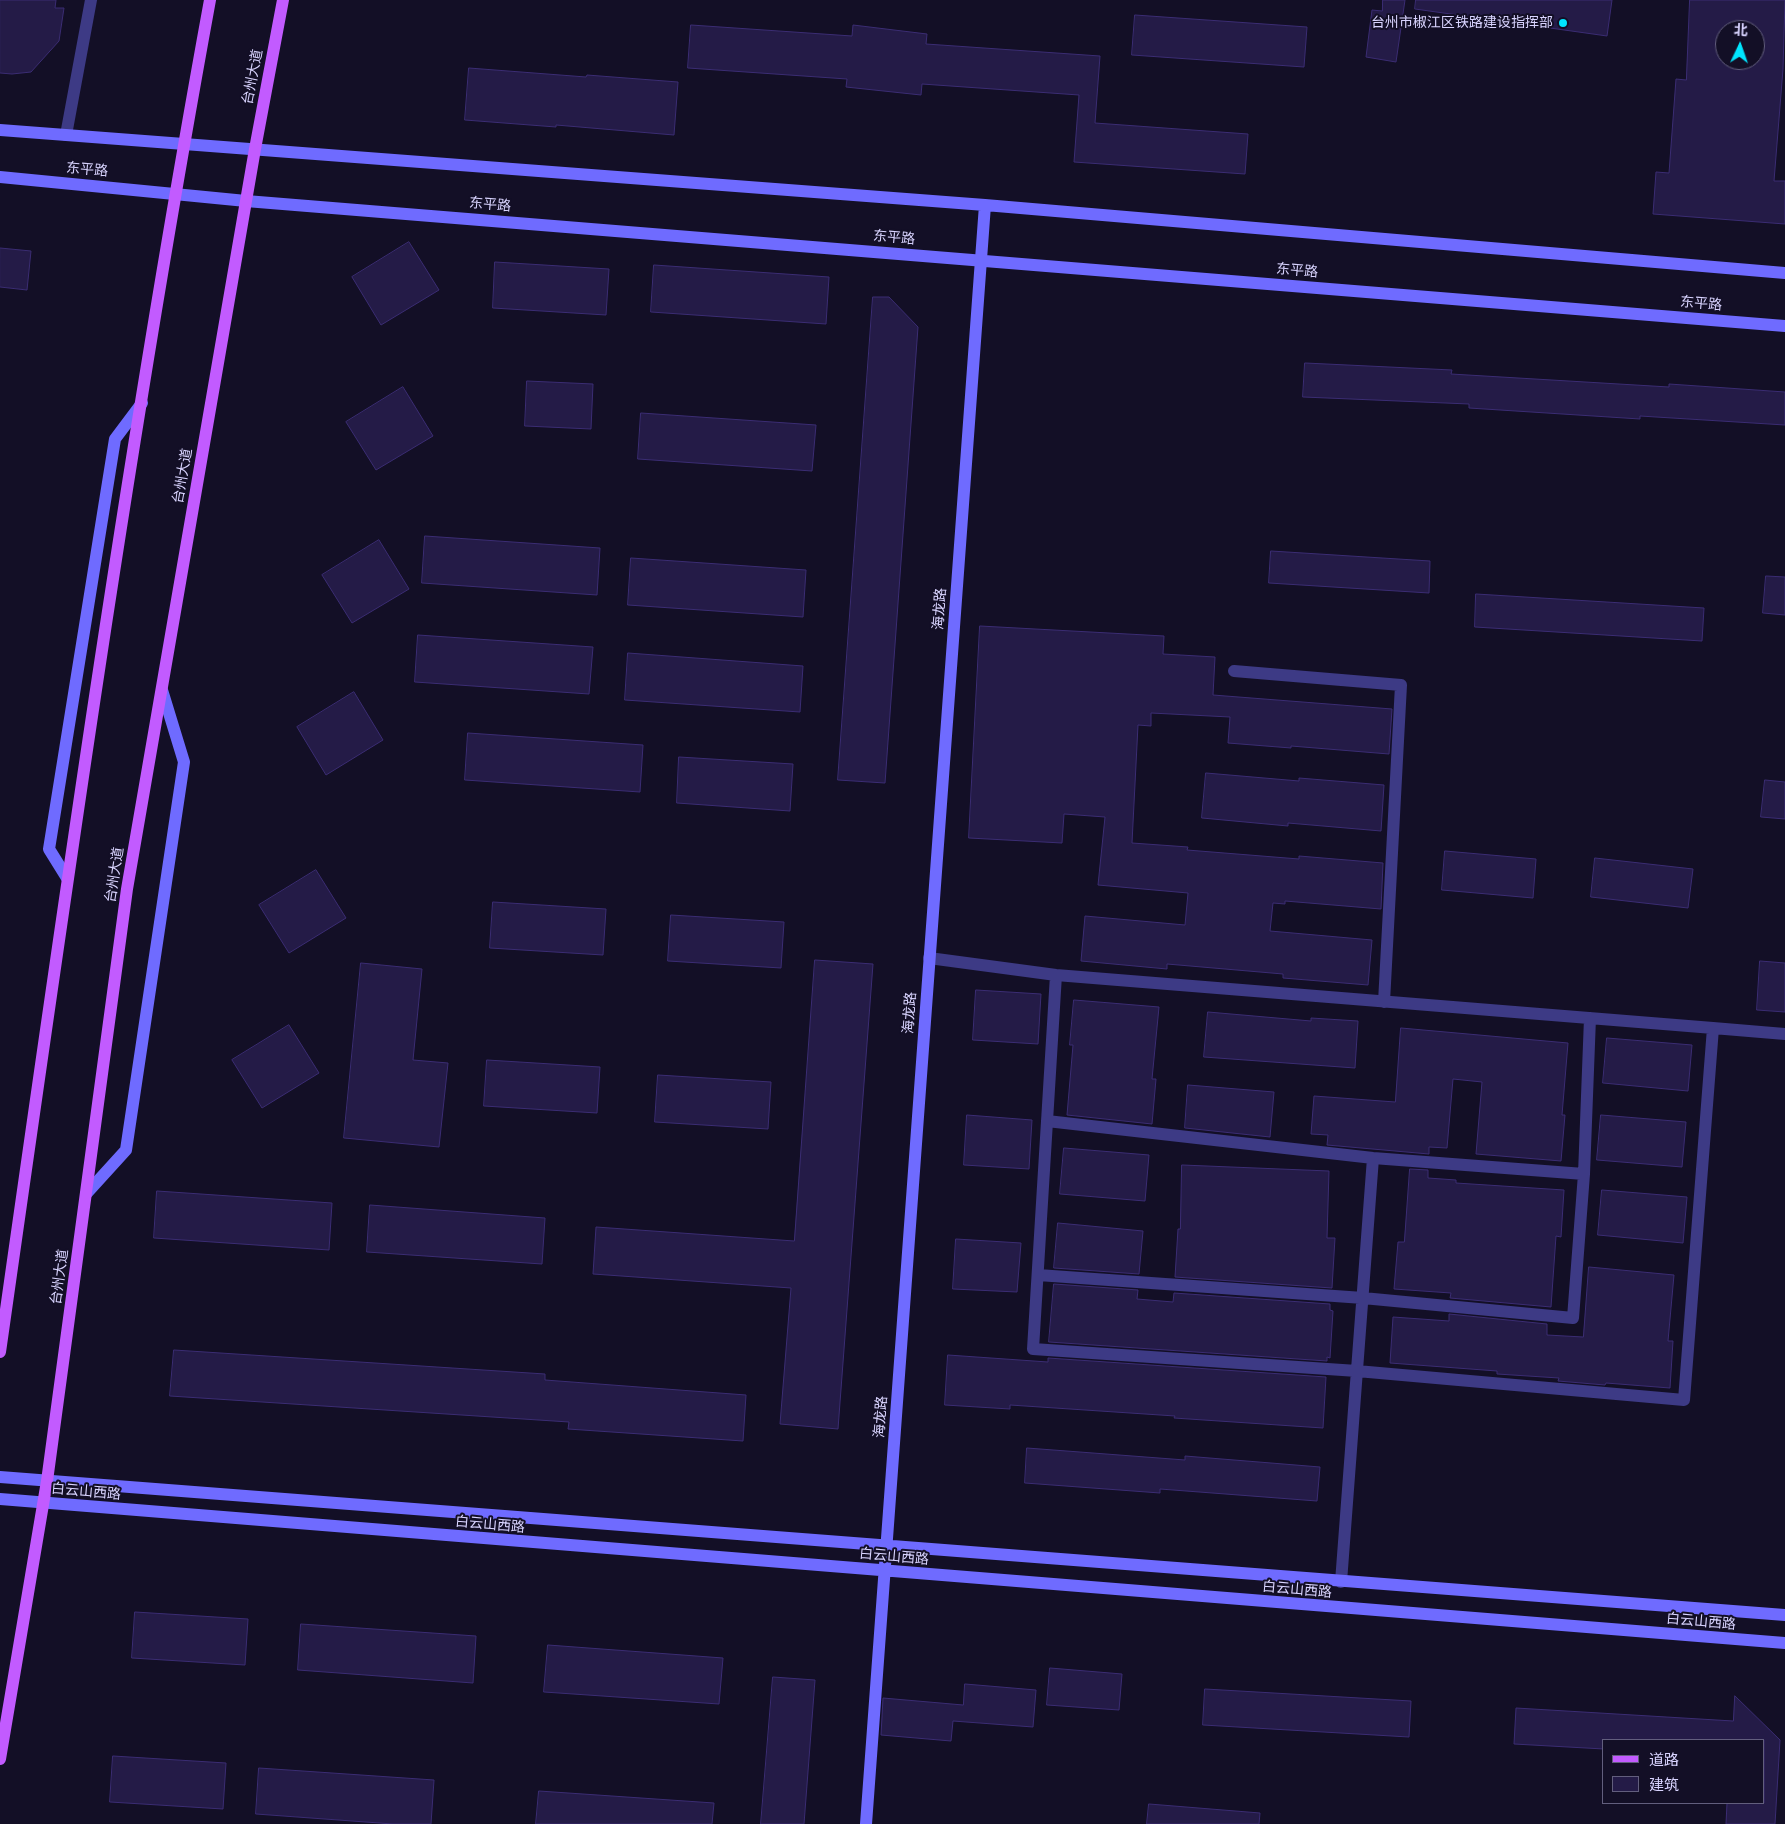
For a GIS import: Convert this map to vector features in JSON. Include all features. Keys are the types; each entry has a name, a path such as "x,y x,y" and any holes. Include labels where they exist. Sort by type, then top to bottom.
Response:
{"main road":[{"path":"0,1352 67,878 174,192 210,0"},
{"name":"台州大道","path":"0,1759 44,1504 127,889 255,149 283,0"},
{"path":"0,130 985,204 1785,273"},
{"name":"东平路","path":"0,177 174,192 246,201 1785,326"},
{"name":"海龙路","path":"866,1824 985,204"},
{"path":"67,878 49,849 115,439 142,403"},
{"path":"86,1194 126,1150 184,762 162,690"},
{"name":"白云山西路","path":"0,1478 1785,1615"},
{"name":"白云山西路","path":"0,1500 1785,1643"}],"street":[{"path":"66,135 91,0"},
{"path":"1234,671 1402,685 1384,1002"},
{"path":"929,958 1056,975 1785,1034"},
{"path":"1056,975 1034,1349 1357,1371 1684,1400 1713,1028"},
{"path":"1038,1275 1363,1298 1573,1318 1584,1174 1590,1018"},
{"path":"1047,1121 1373,1158 1584,1174"},
{"path":"1341,1582 1373,1158"}],"building":[{"path":"0,0 56,0 55,8 64,8 59,41 31,72 0,73"},
{"path":"1383,0 1405,0 1396,62 1366,57 1372,10 1382,11"},
{"name":"台州市椒江区铁路建设指挥部","path":"1416,0 1612,0 1607,36 1415,9"},
{"path":"1690,0 1785,0 1783,69 1774,181 1785,181 1785,224 1653,214 1656,172 1669,173 1676,79 1686,80"},
{"path":"1135,15 1307,27 1304,67 1132,55"},
{"path":"691,25 852,36 853,25 927,34 926,44 1100,56 1095,123 1248,134 1245,174 1074,162 1079,95 922,84 921,95 846,87 847,79 688,68"},
{"path":"469,68 678,82 674,135 556,125 556,127 465,120"},
{"path":"409,242 439,290 381,325 352,277"},
{"path":"0,248 31,251 27,290 0,287"},
{"path":"495,262 609,269 606,315 493,308"},
{"path":"654,265 829,277 826,324 651,312"},
{"path":"873,297 889,297 918,327 885,783 838,780"},
{"path":"1305,363 1452,370 1451,374 1669,387 1669,384 1785,392 1785,425 1640,416 1640,419 1469,408 1469,404 1303,397"},
{"path":"527,381 593,384 591,429 525,426"},
{"path":"403,387 433,436 376,470 346,422"},
{"path":"641,413 816,425 812,471 638,459"},
{"path":"425,536 600,548 597,595 422,583"},
{"path":"379,540 409,589 352,623 322,575"},
{"path":"1271,551 1430,561 1429,593 1269,583"},
{"path":"631,558 806,570 803,617 628,605"},
{"path":"1766,576 1785,577 1785,615 1763,613"},
{"path":"1476,594 1704,608 1702,641 1475,627"},
{"path":"980,626 1164,636 1163,654 1215,657 1213,695 1392,709 1389,754 1228,743 1230,717 1151,713 1151,726 1138,725 1132,843 1188,847 1187,850 1299,859 1299,856 1383,863 1381,909 1285,901 1285,904 1273,903 1270,931 1372,940 1368,985 1283,978 1283,974 1167,964 1167,969 1081,961 1085,916 1185,925 1188,893 1098,885 1105,817 1064,814 1062,843 969,838"},
{"path":"418,635 593,647 589,694 415,682"},
{"path":"628,653 803,666 800,712 625,700"},
{"path":"354,692 383,740 326,775 297,727"},
{"path":"468,733 643,745 640,792 465,780"},
{"path":"679,757 793,764 790,811 677,803"},
{"path":"1206,773 1299,781 1299,778 1384,785 1381,831 1288,823 1288,826 1202,818"},
{"path":"1765,780 1785,782 1785,819 1761,817"},
{"path":"1445,851 1536,859 1533,898 1442,890"},
{"path":"1595,858 1693,869 1688,908 1591,897"},
{"path":"316,870 346,918 289,953 259,905"},
{"path":"493,902 606,909 603,955 490,948"},
{"path":"671,915 784,922 781,968 668,961"},
{"path":"815,960 873,964 838,1429 780,1424 791,1288 593,1274 596,1227 794,1241"},
{"path":"1760,961 1785,963 1785,1012 1757,1010"},
{"path":"361,963 422,969 413,1060 448,1063 439,1147 344,1138"},
{"path":"976,990 1041,994 1038,1044 973,1040"},
{"path":"1074,1000 1159,1007 1152,1079 1156,1079 1152,1124 1067,1115 1073,1045 1070,1045"},
{"path":"1208,1012 1311,1021 1311,1018 1358,1021 1355,1068 1204,1057"},
{"path":"289,1025 319,1073 262,1108 232,1060"},
{"path":"1401,1028 1568,1043 1562,1115 1565,1115 1561,1161 1476,1154 1482,1082 1453,1079 1447,1148 1429,1147 1429,1154 1327,1145 1328,1135 1311,1134 1314,1096 1395,1102"},
{"path":"1607,1038 1692,1045 1688,1091 1603,1083"},
{"path":"487,1060 600,1067 597,1113 484,1106"},
{"path":"658,1075 771,1082 768,1129 655,1122"},
{"path":"1188,1085 1274,1092 1270,1137 1185,1128"},
{"path":"967,1115 1032,1120 1029,1169 964,1165"},
{"path":"1601,1115 1686,1122 1682,1167 1597,1160"},
{"path":"1064,1148 1149,1155 1145,1201 1060,1194"},
{"path":"1182,1165 1329,1171 1327,1238 1335,1238 1332,1288 1175,1277 1178,1229 1180,1229"},
{"path":"1410,1169 1428,1170 1428,1178 1456,1180 1456,1183 1564,1190 1561,1237 1556,1236 1551,1307 1450,1298 1451,1293 1394,1289 1398,1242 1404,1242"},
{"path":"1602,1190 1687,1197 1683,1243 1598,1235"},
{"path":"157,1191 332,1203 329,1250 154,1238"},
{"path":"370,1205 545,1218 542,1264 367,1252"},
{"path":"1058,1223 1143,1231 1139,1274 1054,1268"},
{"path":"956,1239 1021,1243 1017,1292 953,1289"},
{"path":"1589,1267 1674,1275 1668,1341 1673,1341 1670,1388 1558,1381 1559,1378 1497,1374 1497,1371 1390,1363 1393,1317 1449,1321 1449,1314 1547,1324 1547,1335 1583,1337"},
{"path":"1054,1284 1138,1290 1137,1299 1173,1302 1174,1293 1330,1304 1330,1310 1333,1311 1330,1358 1327,1357 1327,1361 1049,1342"},
{"path":"174,1350 545,1374 545,1380 746,1395 743,1441 568,1429 569,1422 170,1396"},
{"path":"948,1355 1048,1362 1048,1358 1326,1377 1323,1428 1010,1405 1010,1409 945,1405"},
{"path":"1027,1448 1185,1460 1185,1456 1320,1467 1317,1501 1160,1489 1160,1493 1025,1483"},
{"path":"135,1612 248,1619 245,1665 132,1658"},
{"path":"301,1624 476,1636 473,1683 298,1670"},
{"path":"548,1645 723,1658 719,1704 544,1692"},
{"path":"1050,1668 1122,1674 1119,1710 1047,1705"},
{"path":"773,1677 815,1680 804,1824 761,1824"},
{"path":"965,1684 1036,1690 1033,1727 953,1721 951,1741 881,1735 883,1698 963,1705"},
{"path":"1205,1689 1411,1701 1409,1737 1203,1725"},
{"path":"1735,1696 1780,1740 1775,1824 1726,1824 1727,1804 1765,1804 1765,1739 1602,1739 1602,1749 1514,1744 1516,1708 1733,1721"},
{"path":"113,1756 226,1763 223,1809 110,1802"},
{"path":"259,1768 434,1780 431,1824 393,1824 256,1814"},
{"path":"539,1791 714,1803 712,1824 536,1824"},
{"path":"1149,1804 1260,1813 1259,1824 1147,1824"}],"place":[{"name":"台州市椒江区铁路建设指挥部","path":"1563,23"}]}
